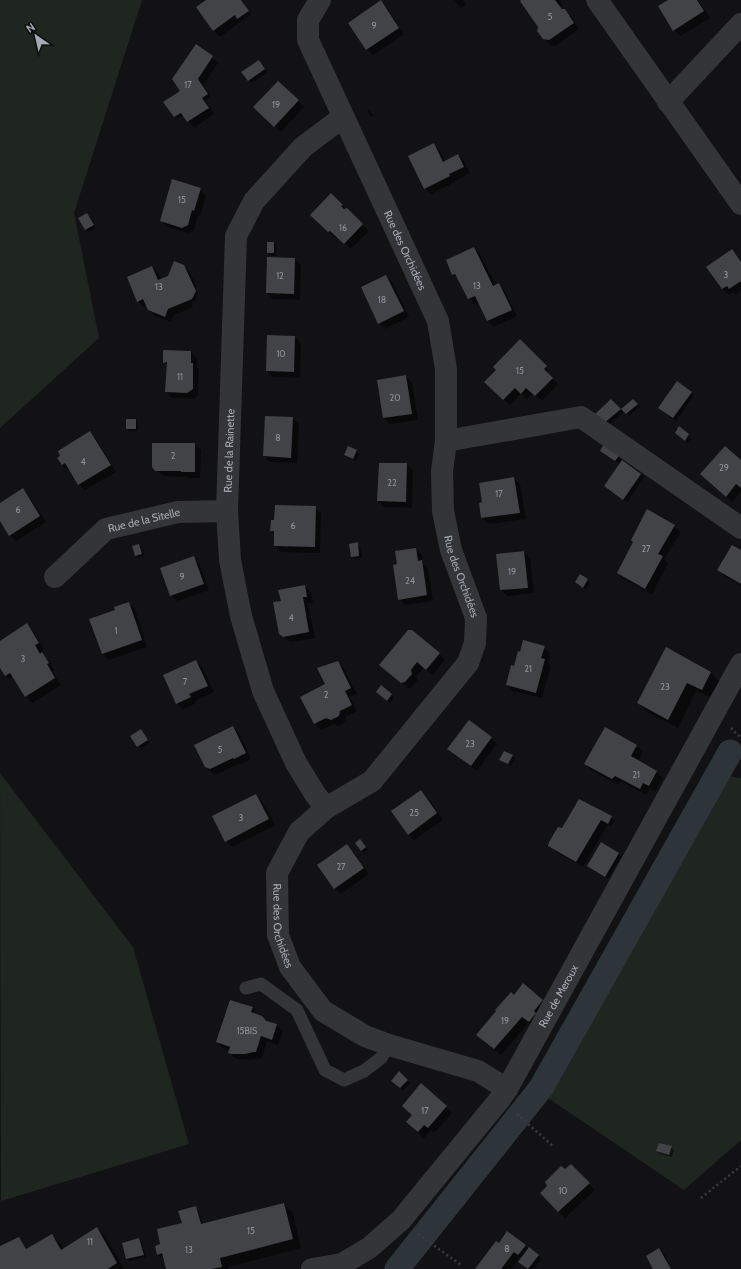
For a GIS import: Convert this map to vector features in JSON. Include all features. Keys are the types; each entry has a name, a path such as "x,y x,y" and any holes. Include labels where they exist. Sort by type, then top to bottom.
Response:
{"street":[{"name":"Rue des Orchidées","path":"320,0 308,20 308,40 438,321 446,369 446,441 442,470 443,511 451,550 476,618 475,643 468,663 372,781 326,808 300,832 277,873 278,935 290,967 323,1011 365,1036 389,1045 478,1071 507,1089"},
{"path":"597,0 741,204"},
{"path":"668,102 741,24"},
{"name":"Rue de la Rainette","path":"326,808 315,794 296,763 263,691 241,616 232,574 227,511 236,236 254,201 302,147 343,117"},
{"path":"446,441 581,417 741,528"},
{"name":"Rue de la Sitelle","path":"55,577 106,529 178,512 227,511"},
{"name":"Rue de Meroux","path":"312,1269 342,1264 369,1248 401,1220 500,1099 507,1089 741,664"}],"lane":[{"path":"246,988 261,984 297,1010 325,1070 344,1080 364,1071 381,1058 389,1045"}],"path":[{"path":"525,1122 554,1147"},
{"path":"701,1198 741,1166"},
{"path":"416,1233 461,1265"}],"shaded area":[{"path":"0,0 142,0 74,213 99,338 0,428"},
{"path":"0,773 133,947 189,1144 1,1201"},
{"path":"727,776 741,778 741,1140 684,1190 542,1094 537,1081 699,790"}],"building":[{"path":"206,0 241,0 249,11 237,19 235,15 213,31 196,7"},
{"path":"381,0 399,28 366,50 348,23"},
{"path":"555,0 562,9 565,9 574,23 549,40 543,39 537,31 538,27 520,1"},
{"path":"668,0 697,0 704,11 673,31 658,6"},
{"path":"196,44 213,56 198,79 208,94 202,98 209,108 187,122 181,113 174,117 163,102 180,91 172,79"},
{"path":"259,60 265,69 248,81 241,72"},
{"path":"278,81 299,100 274,127 253,107"},
{"path":"434,143 443,162 458,154 464,167 424,189 408,156"},
{"path":"172,179 201,188 188,225 182,228 160,221"},
{"path":"331,193 343,205 341,206 344,209 347,208 363,224 344,244 330,231 328,232 310,215"},
{"path":"87,213 94,225 85,230 78,218"},
{"path":"267,242 274,242 274,253 267,253"},
{"path":"474,247 493,286 499,283 512,310 487,321 475,296 468,299 455,274 452,275 446,260"},
{"path":"732,249 741,262 741,281 729,289 727,286 722,289 706,267"},
{"path":"267,257 295,258 294,294 266,293"},
{"path":"174,261 184,265 196,291 192,299 168,309 165,317 148,310 143,299 137,302 127,277 152,266 158,280 168,276"},
{"path":"386,275 404,311 378,324 361,287"},
{"path":"267,335 295,336 294,372 266,371"},
{"path":"520,339 547,366 544,369 553,378 535,396 526,388 521,394 515,388 503,400 484,382 496,370 493,367"},
{"path":"163,350 191,351 191,363 193,363 193,389 187,393 165,392 167,362 163,363"},
{"path":"406,375 412,414 383,418 377,380"},
{"path":"677,381 692,392 673,418 658,408"},
{"path":"611,399 621,409 603,424 594,415"},
{"path":"633,399 638,404 626,414 621,409"},
{"path":"265,416 293,417 291,458 263,456"},
{"path":"126,419 136,419 136,429 126,429"},
{"path":"679,426 689,434 685,441 675,433"},
{"path":"90,431 111,465 78,485 65,463 62,465 57,458 60,456 58,451"},
{"path":"605,442 621,453 615,461 600,451"},
{"path":"152,443 195,443 195,472 155,471 152,467"},
{"path":"348,446 357,450 353,459 344,455"},
{"path":"725,446 741,460 741,488 736,484 726,497 700,474"},
{"path":"622,460 641,474 623,500 604,486"},
{"path":"379,463 407,463 406,502 377,501"},
{"path":"514,477 520,513 481,518 479,503 482,502 479,483"},
{"path":"23,488 40,516 9,536 0,521 0,503"},
{"path":"275,505 316,506 315,547 274,546 274,531 270,531 271,520 274,520"},
{"path":"647,509 675,525 658,554 663,556 645,589 617,573 633,542 631,540"},
{"path":"358,542 359,556 351,557 349,544"},
{"path":"139,544 142,554 135,556 132,546"},
{"path":"732,545 741,550 741,584 717,570"},
{"path":"416,548 418,561 422,560 427,595 398,600 393,565 397,564 395,551"},
{"path":"524,551 528,588 500,590 496,554"},
{"path":"194,556 204,584 170,596 160,568"},
{"path":"580,574 588,579 583,588 575,582"},
{"path":"305,585 307,597 303,597 309,632 283,637 279,634 273,602 281,601 278,590"},
{"path":"129,602 142,640 102,654 89,619 115,610 114,607"},
{"path":"27,623 39,643 35,645 40,654 42,652 49,663 47,664 55,678 25,697 10,673 5,676 0,668 0,641"},
{"path":"408,630 412,630 440,653 426,670 417,662 411,670 412,674 405,682 401,683 379,665"},
{"path":"523,640 545,646 541,658 545,659 536,693 506,685 511,665 514,666"},
{"path":"666,647 711,672 702,690 687,683 668,720 637,703"},
{"path":"196,660 208,686 189,694 191,697 176,704 163,675"},
{"path":"338,661 351,688 345,691 352,705 340,711 339,716 331,720 326,718 314,724 300,697 325,684 317,668"},
{"path":"381,685 392,694 387,701 376,692"},
{"path":"469,720 492,737 471,766 447,749"},
{"path":"233,726 246,753 210,769 205,767 194,745"},
{"path":"605,727 637,745 631,756 657,771 649,786 643,783 640,789 615,776 612,779 584,764"},
{"path":"141,729 148,740 137,747 130,736"},
{"path":"504,751 513,755 508,764 499,760"},
{"path":"421,790 437,813 408,835 391,811"},
{"path":"256,794 269,819 225,842 212,816"},
{"path":"579,799 612,816 608,824 601,820 576,862 548,846 558,827 562,828"},
{"path":"360,839 366,847 361,851 355,843"},
{"path":"601,842 619,853 605,877 587,866"},
{"path":"347,844 364,868 334,889 317,865"},
{"path":"523,983 543,1000 534,1011 536,1013 529,1022 522,1017 494,1049 476,1035 511,992 514,995"},
{"path":"230,1000 253,1007 251,1012 262,1016 266,1021 277,1024 272,1040 261,1036 256,1052 231,1054 228,1053 230,1047 216,1042"},
{"path":"399,1071 408,1080 400,1088 391,1081"},
{"path":"421,1083 447,1106 428,1128 424,1125 418,1132 406,1122 412,1115 402,1106"},
{"path":"659,1143 672,1146 669,1155 656,1151"},
{"path":"571,1164 590,1183 558,1212 540,1193 547,1186 545,1182 561,1166 565,1169"},
{"path":"284,1203 293,1239 220,1258 222,1267 211,1269 166,1269 162,1253 157,1255 155,1246 160,1244 157,1229 182,1223 178,1211 196,1206 201,1224"},
{"path":"97,1227 117,1263 108,1269 0,1269 0,1246 19,1237 26,1249 52,1234 61,1250"},
{"path":"507,1231 526,1245 518,1255 514,1252 501,1269 475,1269 496,1241 499,1243"},
{"path":"139,1238 144,1255 126,1259 122,1243"},
{"path":"529,1247 539,1255 528,1269 518,1262"},
{"path":"659,1248 671,1269 653,1269 646,1256"}],"waterway":[{"path":"397,1269 541,1088 730,752"}]}
